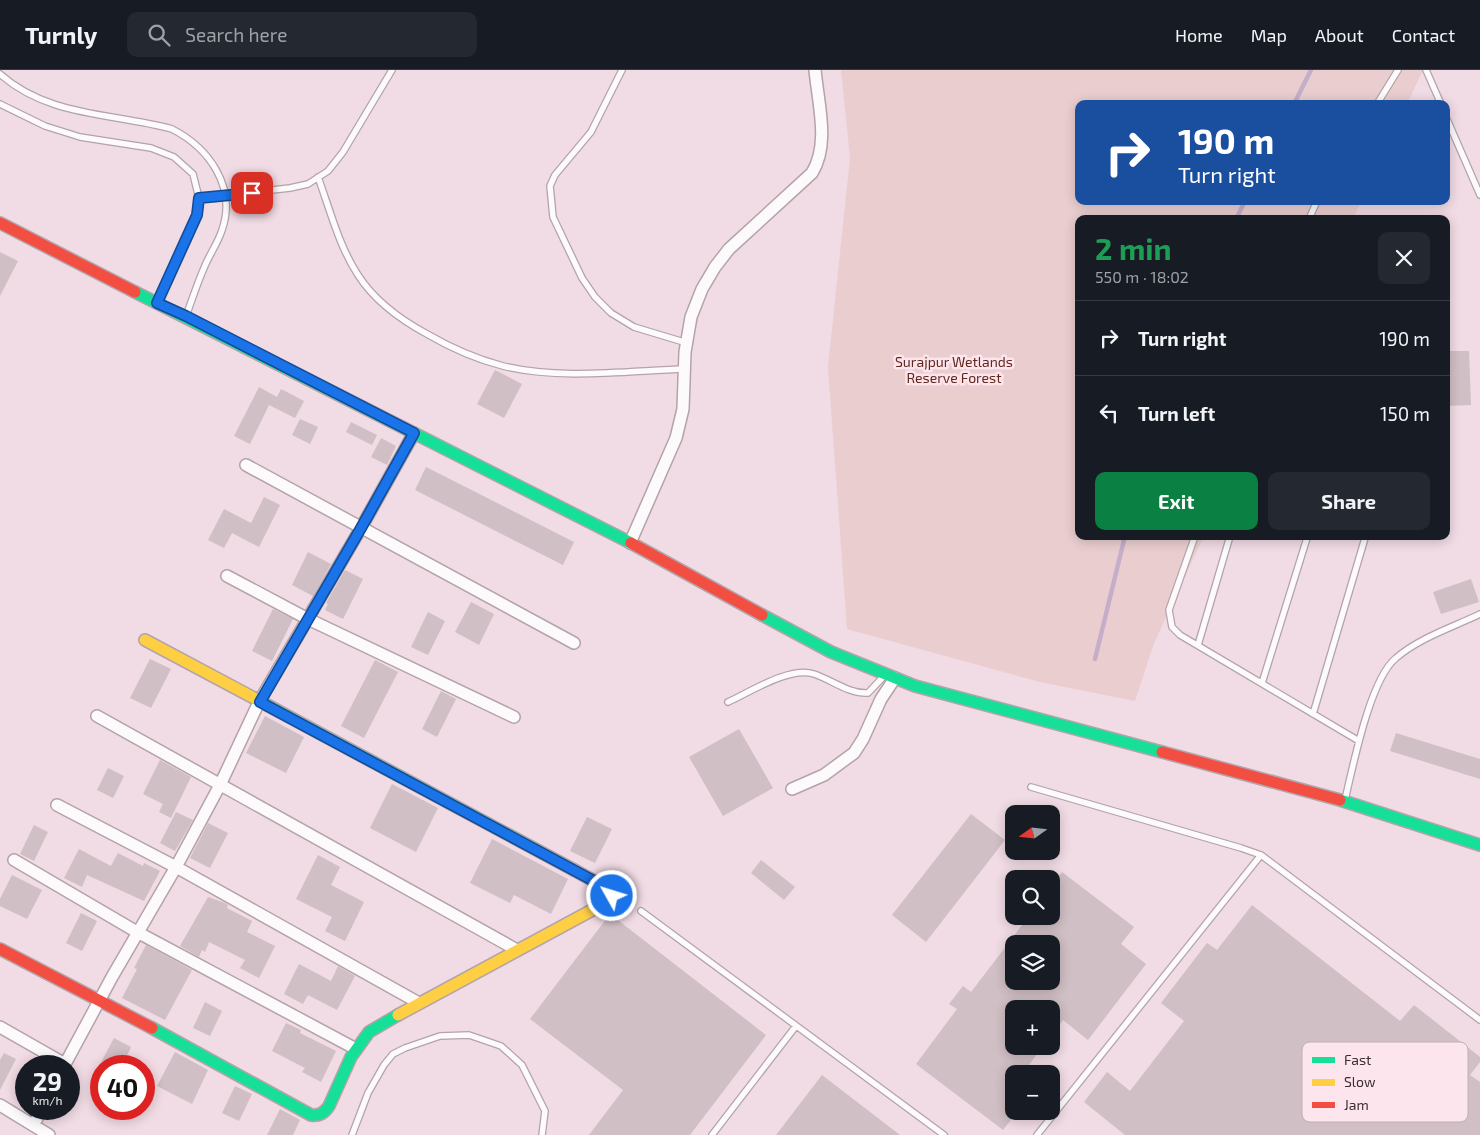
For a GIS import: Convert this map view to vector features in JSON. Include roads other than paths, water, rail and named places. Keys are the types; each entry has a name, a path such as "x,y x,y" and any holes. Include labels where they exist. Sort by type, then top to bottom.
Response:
{"main road":[{"path":"0,223 630,543 832,652 915,686 1344,801 1480,845"},
{"path":"0,949 99,999 311,1115 318,1116 324,1113 356,1049 369,1032 517,950 601,907 612,896 607,888 145,640"}],"street":[{"path":"630,543 676,438 682,409 687,342 691,317 702,289 715,267 729,249 812,173 817,165 821,154 821,132 815,70"},
{"path":"70,1055 99,999 176,867 220,786 260,702 414,433"},
{"path":"246,464 574,643"},
{"path":"227,576 308,619 514,717"},
{"path":"792,789 824,775 854,753 863,739 890,676"},
{"path":"97,716 517,950"},
{"path":"57,805 176,867 419,1003"},
{"path":"14,860 137,932 356,1049"},
{"path":"0,1027 48,1055"},
{"path":"0,1105 34,1124 49,1135"},
{"path":"34,1124 36,1120"}],"lane":[{"path":"199,198 226,197 290,188 308,184 318,178 328,171 343,152 392,70"},
{"path":"622,70 591,132 555,175 550,186 553,217 582,278 611,313 634,327 687,342"},
{"path":"1379,100 1398,70"},
{"path":"1426,70 1439,100"},
{"path":"0,74 21,90 52,105 172,129 187,136 204,152 218,170 226,197 226,213 222,230 204,268 186,316"},
{"path":"0,104 46,126 80,137 151,148 174,157 193,174 199,198 197,215 157,303"},
{"path":"1450,126 1480,195"},
{"path":"318,178 338,234 358,275 377,297 406,322 438,340 469,355 540,372 564,374 685,369"},
{"path":"1194,540 1169,610 1172,627 1198,645 1359,741"},
{"path":"1198,645 1229,540"},
{"path":"1262,683 1307,540"},
{"path":"1313,714 1364,540"},
{"path":"1344,801 1359,741 1379,681 1394,659 1411,647 1480,614"},
{"path":"728,702 799,672 813,674 859,694 868,693 890,676"},
{"path":"1031,787 1261,855 1480,1020"},
{"path":"1037,1135 1261,855"},
{"path":"641,911 944,1135"},
{"path":"712,1135 796,1026"},
{"path":"352,1135 368,1093 384,1065 394,1054 405,1048 440,1036 469,1035 501,1046 522,1066 545,1111 542,1135"}],"waterway":[{"path":"1296,100 1311,70"},
{"path":"1238,215 1243,205"},
{"path":"1095,659 1124,540"}],"park label":[{"name":"Surajpur Wetlands Reserve Forest","path":"954,370"}]}
